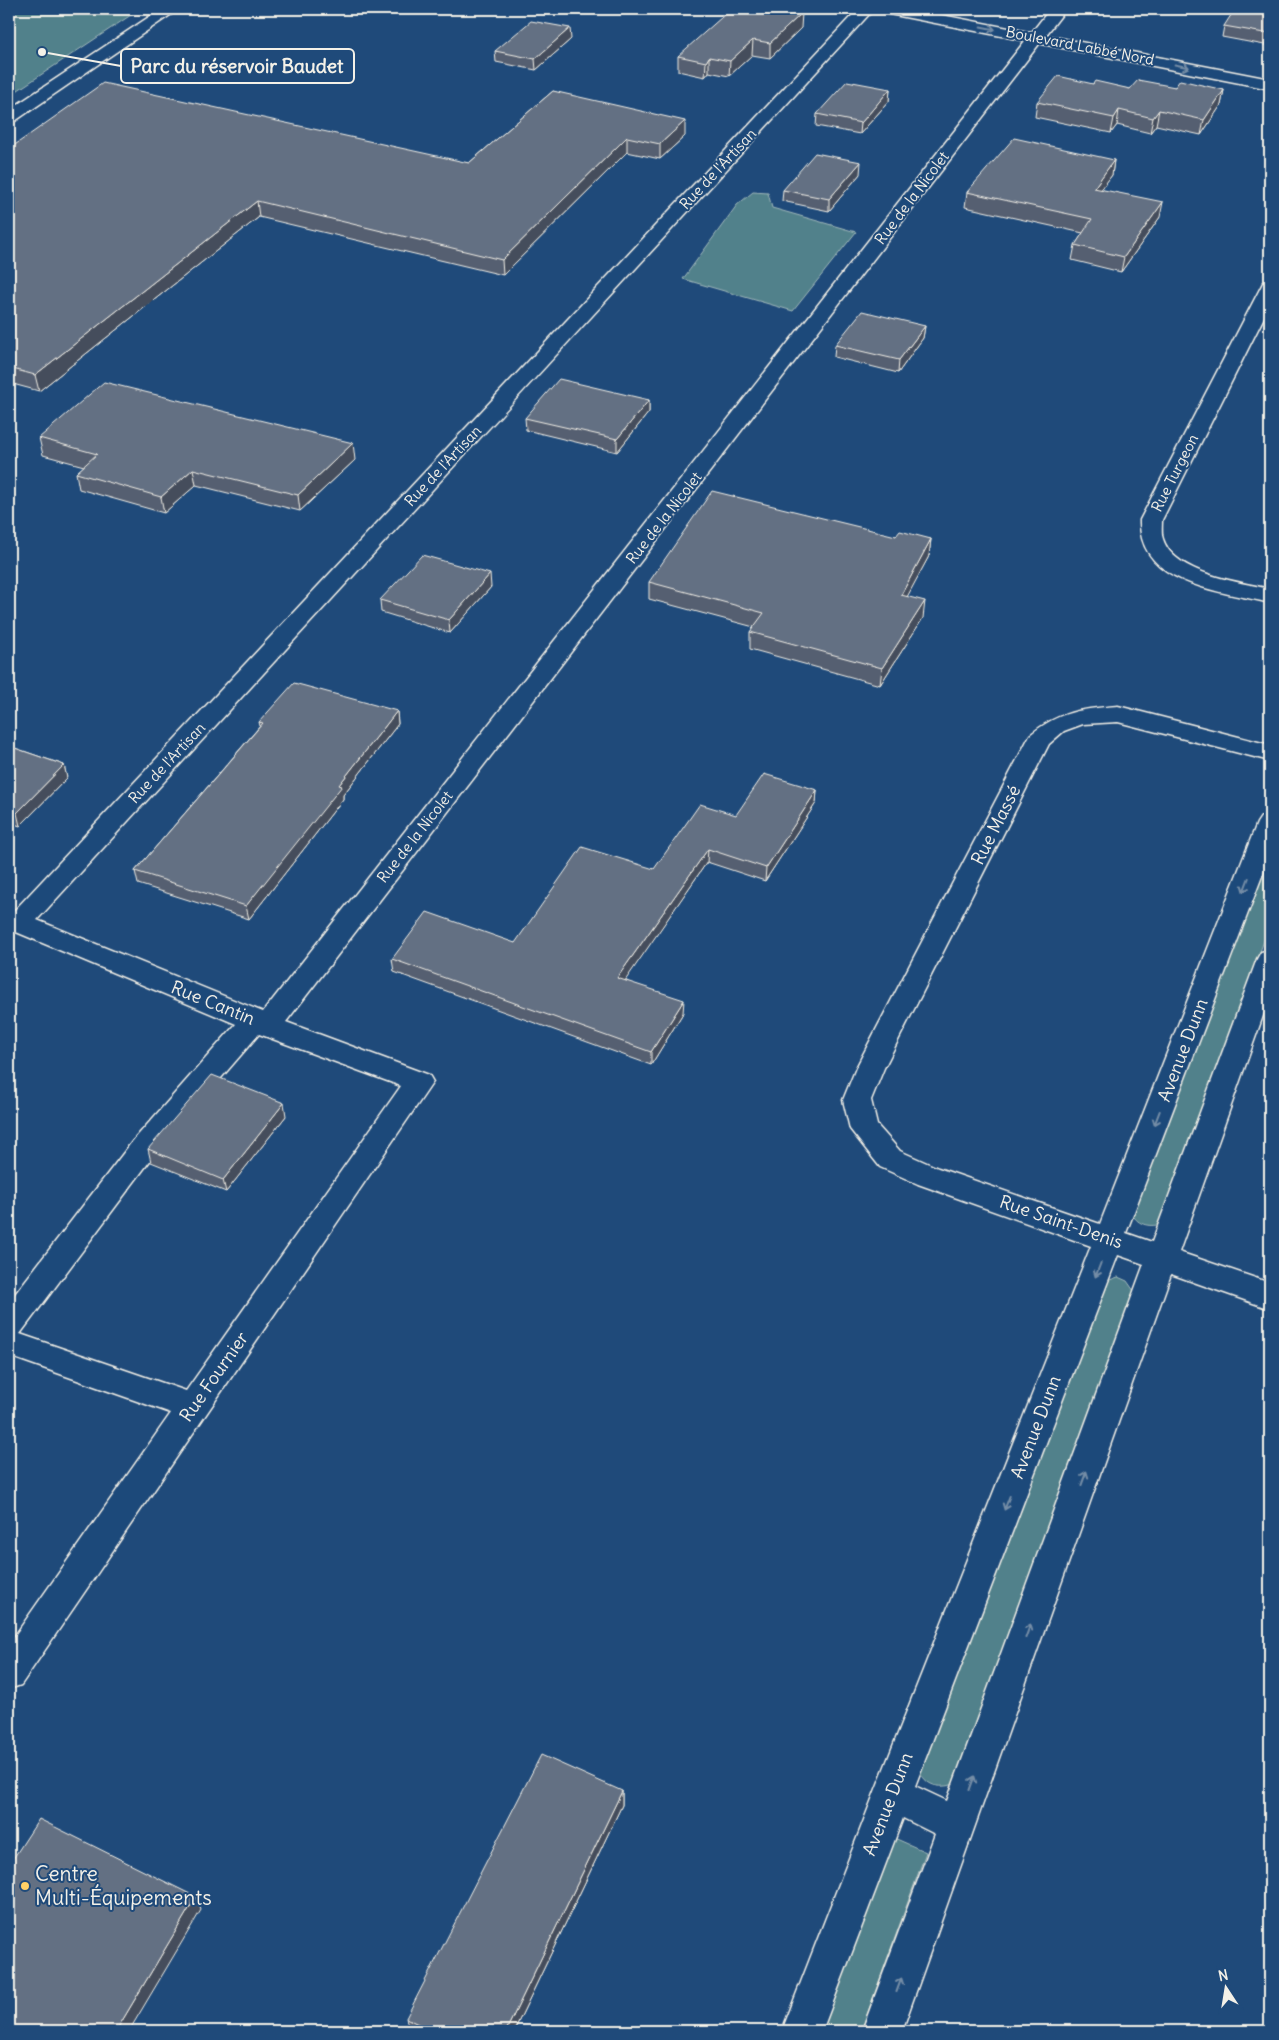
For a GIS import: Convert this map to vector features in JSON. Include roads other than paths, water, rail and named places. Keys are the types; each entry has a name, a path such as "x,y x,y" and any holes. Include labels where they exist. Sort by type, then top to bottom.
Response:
{"street":[{"path":"9,117 171,9"},
{"name":"Rue de l'Artisan","path":"14,921 866,9"},
{"name":"Boulevard Labbé Nord","path":"889,9 1040,32 1270,71"},
{"name":"Boulevard Labbé Nord","path":"953,9 1040,32 1270,84"},
{"name":"Rue de la Nicolet","path":"9,1325 142,1150 262,1023 1058,9"},
{"name":"Rue Turgeon","path":"1270,287 1151,520 1152,540 1167,561 1181,572 1270,596"},
{"name":"Rue Massé","path":"864,1129 857,1100 870,1068 1039,740 1056,726 1080,717 1118,714 1270,753"},
{"name":"Avenue Dunn","path":"802,2031 892,1794 1110,1240 1270,823"},
{"name":"Rue Cantin","path":"14,921 262,1023 419,1082"},
{"path":"882,2031 1164,1258 1270,959"},
{"name":"Rue Fournier","path":"9,1673 419,1082"},
{"name":"Rue Saint-Denis","path":"864,1129 890,1158 928,1176 1270,1296"},
{"path":"9,1343 153,1392 193,1408"},
{"path":"892,1794 957,1825"}],"place":[{"name":"Parc du réservoir Baudet","path":"42,52"},
{"name":"Centre Multi-Équipements","path":"25,1886"}]}
